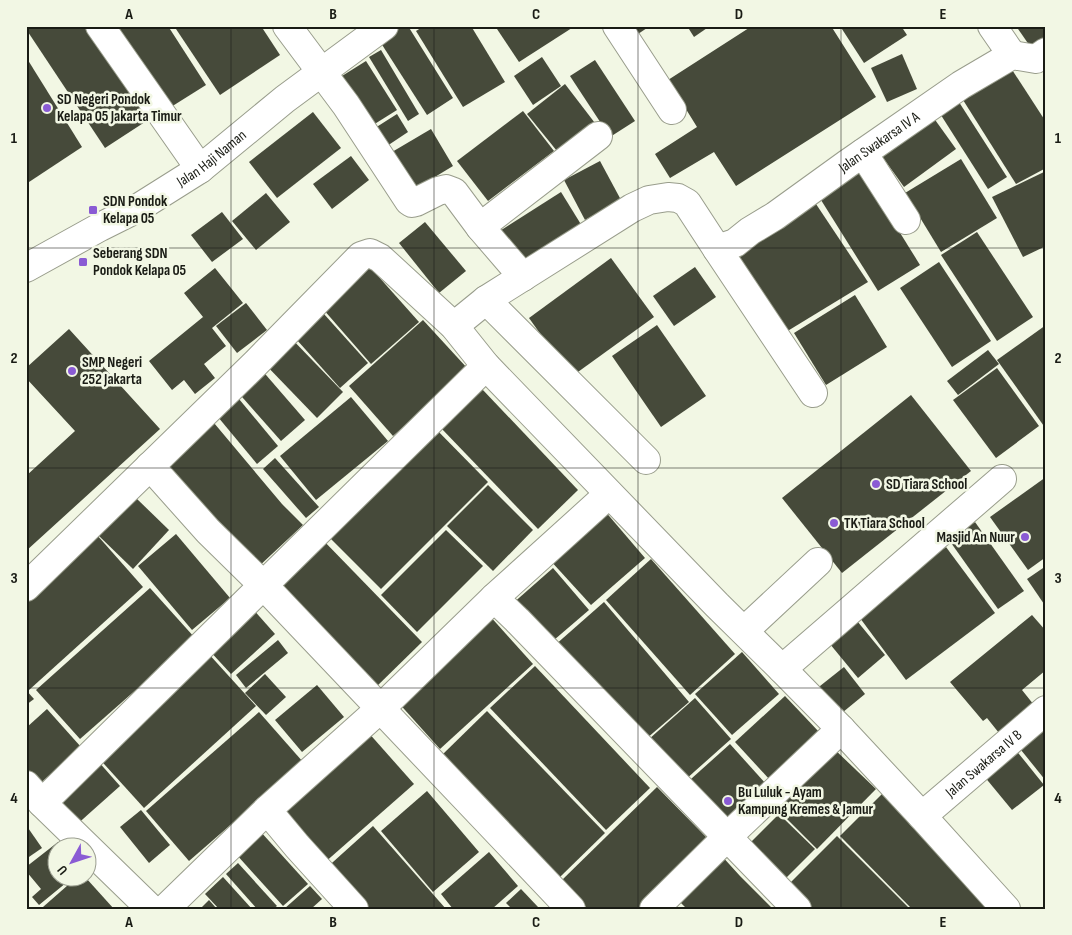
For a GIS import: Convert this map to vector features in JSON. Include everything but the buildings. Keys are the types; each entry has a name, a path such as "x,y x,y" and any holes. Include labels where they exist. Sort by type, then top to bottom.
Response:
{"street":[{"path":"100,26 200,169"},
{"path":"287,26 346,105 409,201 412,203 416,202 446,189 454,192 480,227 523,276"},
{"name":"Jalan Haji Naman","path":"26,268 138,208 200,169 285,99 384,26"},
{"path":"617,26 672,110"},
{"path":"992,26 1012,55 1036,59 1046,52"},
{"name":"Jalan Swakarsa IV A","path":"716,249 735,243 961,85 1012,55"},
{"path":"480,227 598,136"},
{"path":"863,153 906,220"},
{"path":"454,326 486,300 632,208 649,200 668,197 678,198 687,203 813,393"},
{"path":"26,587 256,363 361,256 370,253 380,258 454,326 486,366 609,494 841,729 1006,909"},
{"path":"486,300 646,460"},
{"path":"151,909 34,794 263,585 486,366"},
{"path":"150,466 208,531 263,585 571,909"},
{"path":"782,668 1002,479"},
{"path":"165,909 267,810 381,708 494,598 609,494"},
{"path":"744,631 818,562"},
{"path":"494,598 518,620 797,909"},
{"name":"Jalan Swakarsa IV B","path":"922,816 1046,710"},
{"path":"654,909 841,729"},
{"path":"267,810 354,909"}],"place":[{"name":"SD Negeri Pondok Kelapa 05 Jakarta Timur","path":"47,108"},
{"name":"SDN Pondok Kelapa 05","path":"93,210"},
{"name":"Seberang SDN Pondok Kelapa 05","path":"83,262"},
{"name":"SMP Negeri 252 Jakarta","path":"72,371"},
{"name":"SD Tiara School","path":"876,484"},
{"name":"TK Tiara School","path":"834,523"},
{"name":"Masjid An Nuur","path":"1025,537"},
{"name":"Bu Luluk - Ayam Kampung Kremes & Jamur","path":"728,801"}]}
